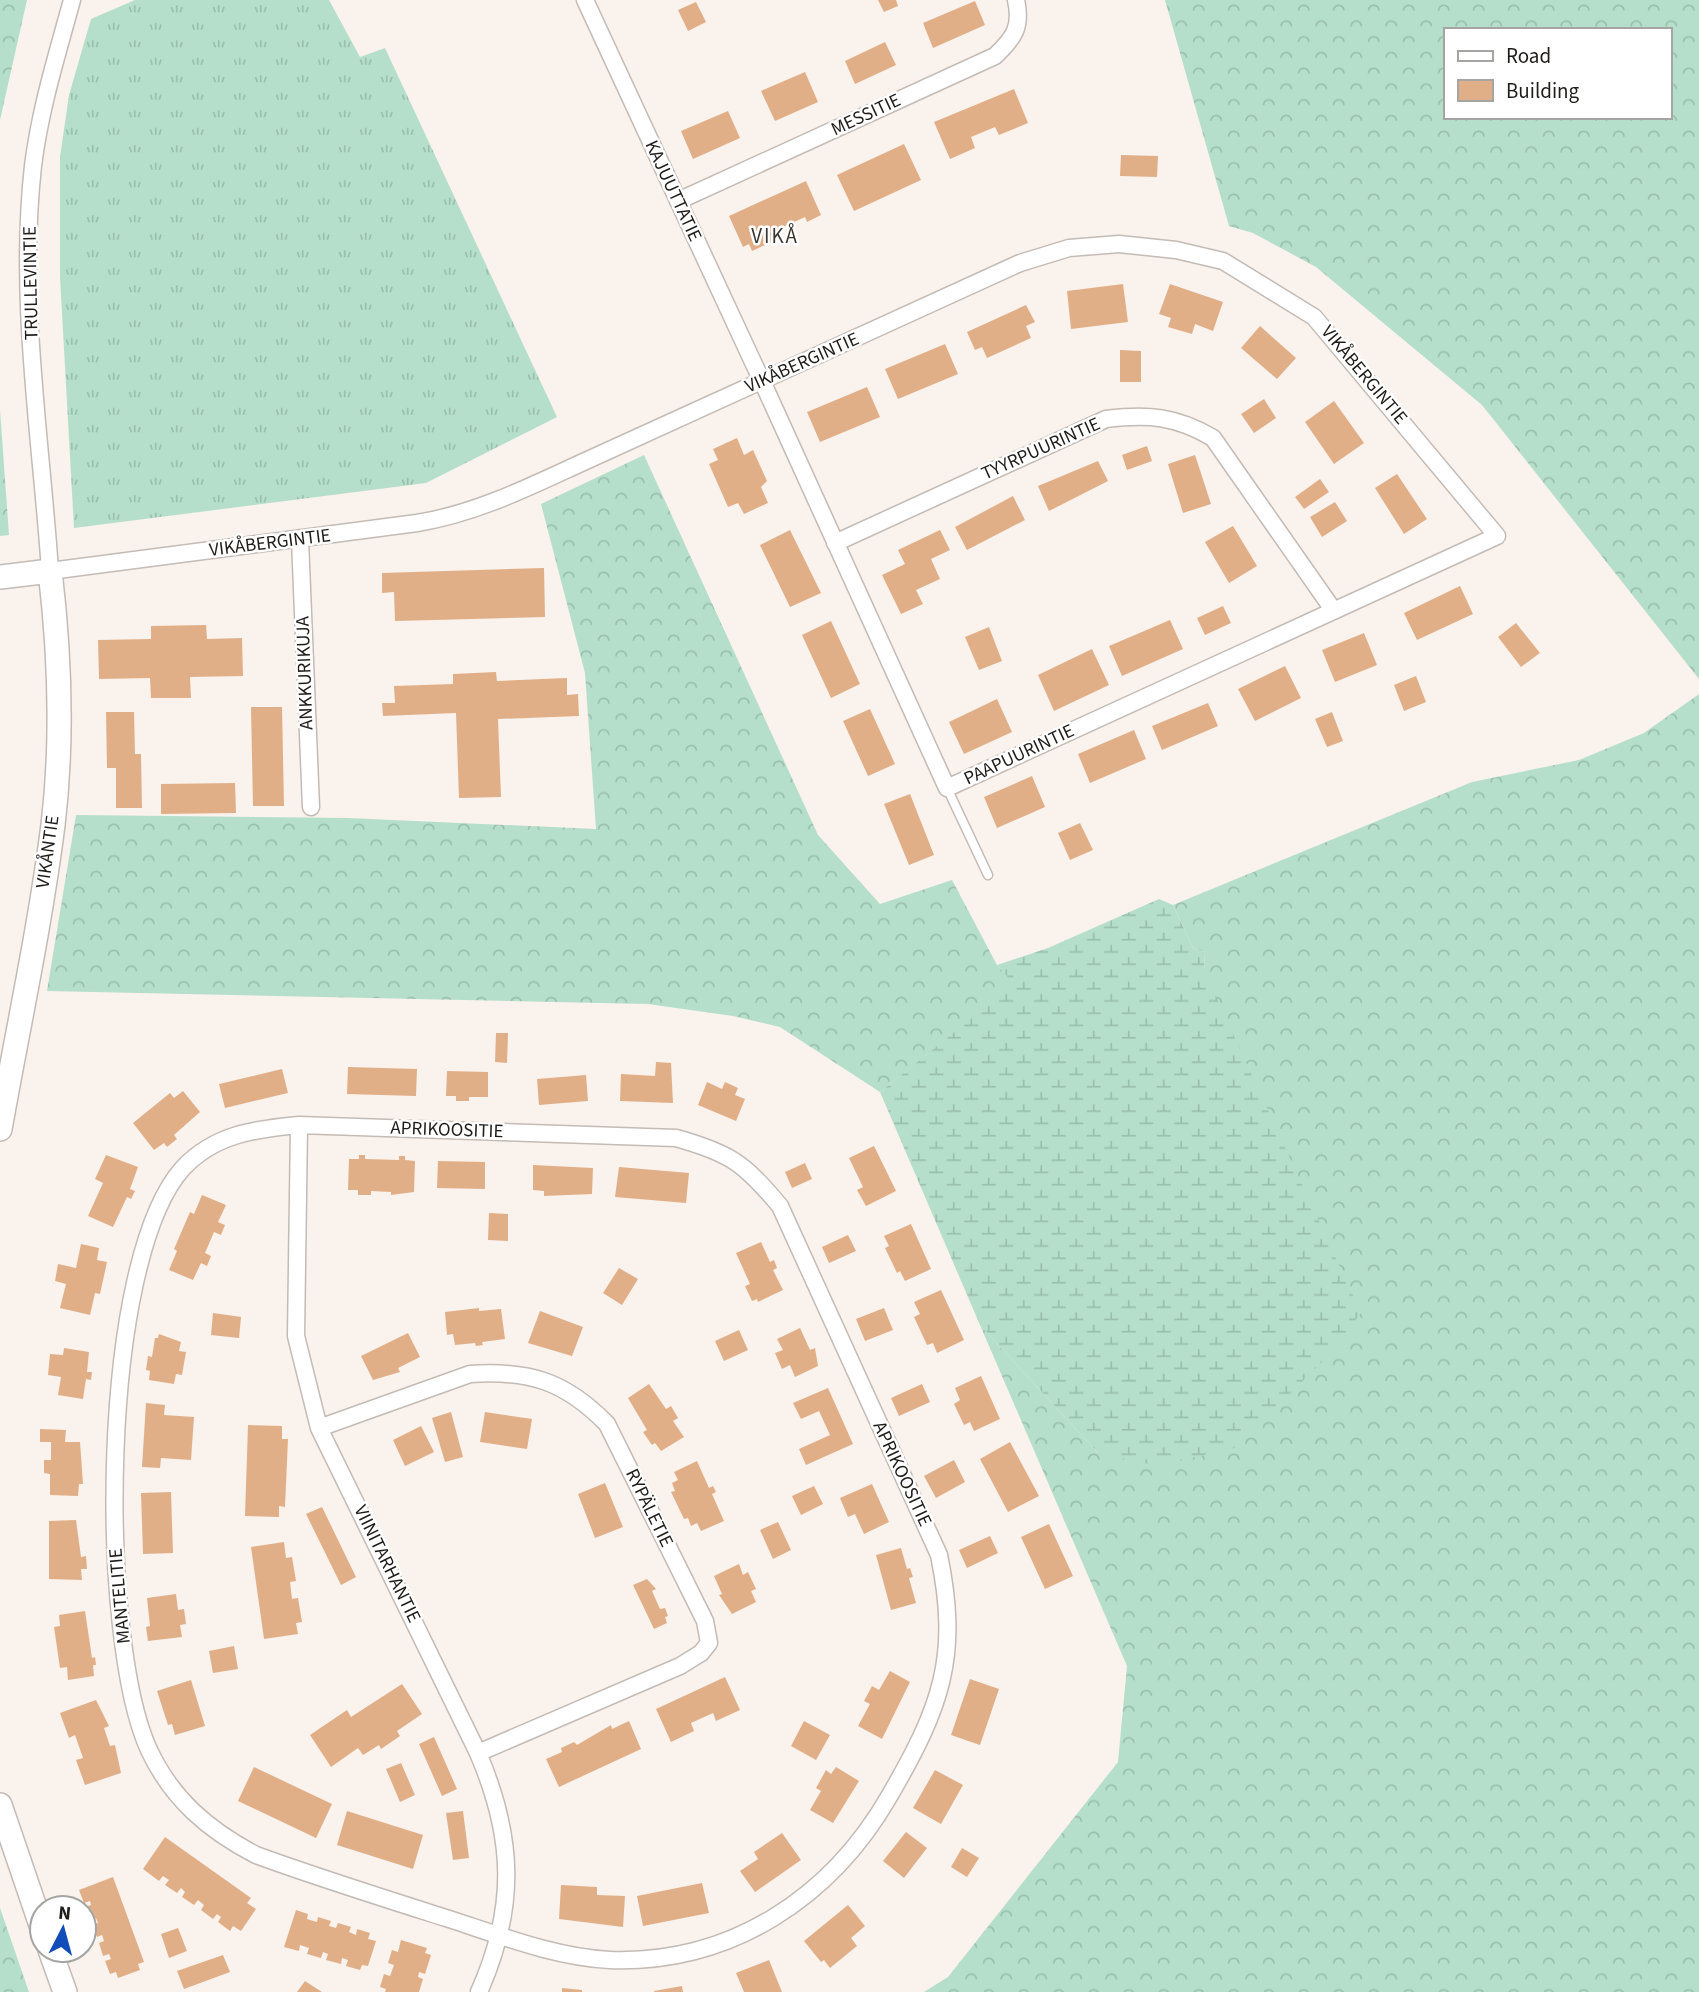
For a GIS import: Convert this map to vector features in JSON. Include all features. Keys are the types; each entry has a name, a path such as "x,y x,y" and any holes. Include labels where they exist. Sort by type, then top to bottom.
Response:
{"street":[{"name":"TRULLEVINTIE","path":"50,571 36,407 29,234 33,167 42,104 72,0"},
{"name":"KAJUUTTATIE","path":"585,0 762,382"},
{"name":"MESSITIE","path":"678,201 995,56 1011,41 1020,17 1016,0"},
{"name":"VIKÅBERGINTIE","path":"0,577 300,540 428,522 460,514 550,477 762,382 1020,263 1069,248 1118,244 1176,250 1223,261 1314,317 1497,536"},
{"name":"PAAPUURINTIE","path":"762,382 947,788 1497,536"},
{"name":"TYYRPUURINTIE","path":"835,543 1106,419 1140,415 1187,422 1213,438 1334,611"},
{"name":"ANKKURIKUJA","path":"300,540 310,807"},
{"name":"VIKÅNTIE","path":"0,1129 53,823 59,741 57,623 50,571"},
{"name":"VIINITARHANTIE","path":"299,1125 296,1336 319,1428 478,1753 492,1787 506,1842 507,1896 499,1936 479,1992"},
{"name":"APRIKOOSITIE","path":"299,1125 676,1138 718,1150 749,1170 779,1206 939,1555 948,1595 949,1645 937,1702 869,1833 845,1862 785,1913 738,1936 685,1953 610,1960 554,1952 499,1936"},
{"name":"MANTELITIE","path":"299,1125 249,1130 207,1148 183,1169 168,1190 141,1256 121,1362 115,1430 116,1562 126,1667 135,1708 148,1748 166,1782 198,1818 222,1838 276,1863 499,1936"},
{"name":"RYPÄLETIE","path":"319,1428 470,1374 497,1372 539,1377 589,1405 607,1424 705,1621 709,1643 701,1653 680,1666 478,1753"},
{"path":"0,1805 4,1834 28,1894"},
{"path":"55,1964 65,1992"}],"lane":[{"path":"947,788 988,875"}],"green space":[{"path":"0,0 27,0 0,120"},
{"path":"135,0 329,0 360,57 385,48 557,417 426,483 74,528 60,277 60,157 69,95 91,19"},
{"path":"1165,0 1699,0 1699,679 1482,405 1316,267 1253,233 1229,226"},
{"path":"0,410 9,535 0,536"},
{"path":"644,455 818,835 880,904 952,880 997,965 1015,984 880,1092 780,1027 733,1016 648,1004 47,991 76,815 348,818 596,829 585,673 541,504"},
{"path":"1699,694 1699,1992 924,1992 948,1977 1118,1762 1127,1666 980,1325 1098,1453 1204,971 1205,952 1193,948 1173,905 1472,782 1579,760 1644,733"},
{"path":"1159,899 1173,905 1193,948 1205,952 1204,971 1361,1313 1325,1359 1235,1448 1158,1466 1098,1453 980,1325 880,1092 1014,984 997,965 1048,948"},
{"path":"0,1908 29,1992 0,1992"}],"building":[{"path":"878,0 896,0 898,6 884,12"},
{"path":"975,1 985,25 933,48 923,23"},
{"path":"696,2 706,22 688,31 678,10"},
{"path":"885,42 896,65 855,84 845,61"},
{"path":"805,72 818,102 775,121 761,91"},
{"path":"1014,89 1028,123 999,135 995,127 971,137 975,148 950,159 934,122"},
{"path":"728,111 740,138 693,159 681,131"},
{"path":"904,144 921,180 854,211 837,175"},
{"path":"1121,155 1158,156 1157,177 1120,176"},
{"path":"806,181 821,215 807,222 805,217 772,232 776,240 752,251 749,244 743,247 729,216"},
{"path":"1123,284 1128,322 1071,329 1067,291"},
{"path":"1170,284 1223,302 1213,331 1195,324 1192,334 1168,327 1171,318 1159,314"},
{"path":"1026,305 1035,322 1026,326 1031,338 987,358 982,347 975,350 967,332"},
{"path":"1260,326 1296,358 1277,379 1241,348"},
{"path":"945,344 958,374 898,399 885,369"},
{"path":"1120,350 1141,351 1141,382 1120,382"},
{"path":"867,387 880,417 820,442 807,412"},
{"path":"1264,399 1276,418 1254,433 1241,414"},
{"path":"1334,401 1364,443 1334,464 1305,422"},
{"path":"737,438 744,455 753,450 767,481 761,487 768,503 744,514 738,503 728,507 709,464 718,460 713,449"},
{"path":"1147,446 1152,461 1127,470 1122,455"},
{"path":"1195,455 1211,504 1183,513 1168,464"},
{"path":"1098,461 1108,481 1049,511 1038,486"},
{"path":"1397,474 1427,519 1404,534 1375,488"},
{"path":"1320,479 1329,492 1304,509 1295,497"},
{"path":"1013,496 1025,520 967,550 955,527"},
{"path":"1335,502 1347,521 1322,537 1310,517"},
{"path":"1233,526 1257,566 1229,583 1205,542"},
{"path":"790,530 821,593 790,607 760,545"},
{"path":"940,530 950,550 931,559 940,579 916,590 923,604 901,614 882,575 905,564 898,550"},
{"path":"544,568 545,617 395,621 394,592 382,593 382,573"},
{"path":"1460,586 1473,614 1417,640 1404,613"},
{"path":"1223,606 1231,623 1205,635 1197,618"},
{"path":"1170,620 1183,649 1122,676 1109,646"},
{"path":"831,621 860,684 831,698 802,635"},
{"path":"1516,623 1540,653 1521,667 1498,637"},
{"path":"206,625 207,639 242,638 243,676 190,677 191,698 151,698 150,678 99,679 98,640 151,639 151,626"},
{"path":"989,627 1002,661 979,670 965,637"},
{"path":"1364,633 1377,665 1335,682 1322,650"},
{"path":"1092,649 1109,685 1054,711 1038,675"},
{"path":"1285,666 1301,698 1255,721 1238,689"},
{"path":"496,672 497,681 567,678 567,695 578,694 579,716 498,719 501,797 459,798 456,713 383,716 382,703 395,703 394,686 453,684 453,674"},
{"path":"1416,676 1426,702 1404,711 1394,685"},
{"path":"997,699 1012,732 964,754 949,722"},
{"path":"1208,703 1218,726 1162,750 1152,726"},
{"path":"251,707 282,707 284,806 253,806"},
{"path":"870,709 895,764 868,776 843,721"},
{"path":"106,712 134,712 135,754 141,754 142,808 116,808 116,768 107,768"},
{"path":"1332,712 1343,741 1327,747 1315,719"},
{"path":"1134,730 1146,759 1090,783 1078,754"},
{"path":"1032,776 1045,807 997,828 984,797"},
{"path":"235,783 236,813 161,814 161,784"},
{"path":"910,794 934,855 909,865 884,804"},
{"path":"1080,823 1093,850 1070,860 1058,833"},
{"path":"496,1033 508,1033 507,1063 495,1062"},
{"path":"656,1062 671,1063 673,1103 620,1101 621,1074 655,1076"},
{"path":"348,1067 417,1069 416,1096 347,1094"},
{"path":"282,1069 288,1093 225,1108 219,1084"},
{"path":"447,1071 488,1072 488,1097 469,1097 469,1101 456,1101 456,1096 446,1096"},
{"path":"586,1075 588,1101 539,1105 537,1079"},
{"path":"707,1082 722,1089 725,1082 738,1088 735,1095 745,1099 736,1121 698,1105"},
{"path":"183,1091 200,1112 174,1135 177,1139 167,1147 164,1143 154,1150 133,1123 170,1093 174,1098"},
{"path":"874,1146 896,1191 866,1206 857,1190 863,1187 849,1158"},
{"path":"106,1155 138,1167 130,1189 135,1191 131,1199 127,1197 113,1227 88,1216 103,1183 95,1179"},
{"path":"359,1155 365,1155 365,1159 399,1160 399,1156 405,1156 405,1160 415,1161 414,1192 391,1195 391,1192 371,1191 371,1195 358,1195 358,1190 348,1190 349,1159 359,1159"},
{"path":"438,1161 485,1162 485,1189 437,1188"},
{"path":"805,1163 812,1179 792,1188 785,1172"},
{"path":"533,1165 593,1168 592,1194 544,1196 544,1191 533,1190"},
{"path":"619,1167 689,1173 686,1203 615,1197"},
{"path":"202,1195 226,1205 218,1222 225,1225 221,1235 214,1232 205,1253 211,1256 207,1266 201,1263 193,1280 169,1270 177,1251 174,1249 190,1212 194,1214"},
{"path":"489,1213 508,1214 508,1241 488,1240"},
{"path":"911,1224 931,1269 905,1281 900,1271 897,1273 885,1248 889,1246 884,1236"},
{"path":"848,1235 856,1251 829,1263 822,1247"},
{"path":"761,1242 770,1262 774,1260 777,1268 773,1270 783,1290 758,1302 757,1299 752,1301 745,1286 750,1284 736,1253"},
{"path":"81,1244 99,1248 97,1260 107,1262 100,1294 95,1293 90,1315 60,1308 66,1284 55,1281 58,1264 76,1268"},
{"path":"619,1268 638,1279 622,1305 603,1293"},
{"path":"941,1290 964,1340 937,1353 933,1343 927,1345 914,1317 920,1314 914,1302"},
{"path":"479,1308 479,1311 501,1309 505,1339 482,1342 483,1345 476,1346 475,1343 455,1345 453,1334 447,1335 445,1312"},
{"path":"884,1308 893,1330 865,1341 856,1319"},
{"path":"540,1311 583,1327 572,1356 528,1343"},
{"path":"213,1313 241,1317 239,1338 211,1335"},
{"path":"800,1328 810,1350 815,1348 818,1366 795,1377 790,1365 782,1369 775,1353 783,1350 777,1339"},
{"path":"739,1330 748,1350 724,1361 715,1341"},
{"path":"408,1333 420,1357 398,1368 400,1372 373,1380 361,1356"},
{"path":"159,1334 181,1342 179,1351 186,1352 182,1375 176,1374 174,1384 149,1380 150,1371 146,1370 148,1356 152,1357 155,1338 158,1338"},
{"path":"64,1348 89,1352 87,1372 92,1372 91,1380 86,1379 83,1399 58,1395 61,1377 48,1375 50,1354 63,1355"},
{"path":"981,1376 1000,1419 974,1431 970,1422 964,1425 954,1404 960,1400 955,1388"},
{"path":"649,1384 666,1409 671,1406 678,1418 673,1421 684,1437 661,1451 655,1443 652,1445 643,1432 647,1430 628,1398"},
{"path":"922,1384 930,1402 899,1416 891,1398"},
{"path":"828,1388 853,1444 806,1465 799,1449 830,1435 819,1411 801,1419 793,1403"},
{"path":"146,1403 165,1405 164,1415 194,1417 191,1460 161,1458 160,1468 142,1467"},
{"path":"451,1412 463,1457 445,1462 432,1418"},
{"path":"485,1412 532,1419 527,1449 480,1442"},
{"path":"248,1425 282,1426 282,1439 288,1439 285,1507 279,1506 279,1517 245,1516"},
{"path":"421,1426 434,1452 405,1466 393,1440"},
{"path":"40,1429 66,1430 65,1442 80,1442 83,1484 79,1484 78,1496 50,1495 50,1474 44,1473 44,1460 51,1460 51,1442 40,1442"},
{"path":"1010,1442 1039,1496 1008,1512 980,1459"},
{"path":"954,1460 965,1482 936,1498 924,1476"},
{"path":"697,1461 709,1488 713,1486 716,1492 712,1494 724,1521 701,1531 697,1523 691,1526 688,1518 684,1519 671,1492 675,1491 672,1483 678,1480 674,1472"},
{"path":"605,1483 623,1527 595,1538 578,1494"},
{"path":"872,1484 889,1522 864,1534 855,1514 848,1517 840,1498"},
{"path":"814,1486 823,1504 801,1515 792,1496"},
{"path":"171,1492 173,1553 143,1554 141,1493"},
{"path":"322,1507 356,1577 341,1585 306,1514"},
{"path":"76,1520 81,1557 86,1556 87,1569 81,1569 82,1580 49,1579 49,1521"},
{"path":"778,1522 791,1550 773,1559 760,1530"},
{"path":"1049,1524 1073,1576 1045,1589 1021,1537"},
{"path":"990,1536 998,1553 967,1568 959,1550"},
{"path":"284,1542 286,1558 292,1557 296,1581 290,1582 292,1599 298,1598 302,1622 296,1623 298,1634 264,1639 251,1547"},
{"path":"901,1548 907,1569 910,1568 913,1577 909,1578 916,1603 891,1610 876,1555"},
{"path":"739,1564 743,1575 748,1572 756,1589 751,1591 756,1602 732,1614 719,1595 722,1594 714,1576"},
{"path":"647,1579 656,1589 652,1591 660,1609 665,1608 668,1616 665,1617 667,1623 654,1629 633,1585"},
{"path":"176,1594 178,1610 184,1609 186,1624 180,1625 182,1637 148,1641 146,1627 150,1626 147,1598"},
{"path":"85,1611 92,1658 95,1657 94,1676 68,1680 67,1667 60,1668 54,1627 60,1626 59,1615"},
{"path":"234,1646 238,1669 213,1673 209,1651"},
{"path":"890,1671 910,1682 882,1739 858,1726 870,1704 864,1701 872,1686 879,1690"},
{"path":"725,1677 740,1710 716,1721 713,1713 691,1723 694,1731 671,1742 656,1709"},
{"path":"970,1679 999,1689 980,1745 951,1735"},
{"path":"191,1680 205,1726 175,1735 172,1724 168,1725 157,1691"},
{"path":"402,1684 422,1714 397,1731 400,1736 381,1749 379,1745 363,1755 358,1748 331,1767 310,1735 347,1710 351,1717"},
{"path":"96,1700 109,1726 104,1728 110,1746 115,1745 121,1773 85,1785 76,1760 83,1758 75,1735 69,1738 60,1713"},
{"path":"629,1721 641,1749 559,1787 546,1759 562,1752 561,1748 574,1742 577,1745 611,1725 612,1729"},
{"path":"804,1721 830,1735 816,1760 791,1746"},
{"path":"434,1737 457,1789 442,1796 419,1744"},
{"path":"401,1763 415,1795 400,1802 386,1769"},
{"path":"254,1767 332,1804 316,1838 238,1801"},
{"path":"836,1767 859,1781 833,1823 810,1810 821,1791 816,1788 826,1770 831,1774"},
{"path":"935,1770 963,1785 941,1824 913,1808"},
{"path":"347,1811 423,1835 413,1869 337,1845"},
{"path":"463,1811 469,1858 453,1860 446,1813"},
{"path":"906,1832 927,1848 904,1878 883,1861"},
{"path":"782,1833 801,1860 755,1892 740,1871 758,1859 754,1852"},
{"path":"165,1837 251,1898 247,1903 256,1909 241,1931 233,1926 230,1931 218,1922 221,1917 217,1914 213,1919 201,1910 204,1905 198,1900 194,1905 182,1897 185,1892 181,1888 177,1893 165,1885 169,1880 163,1876 159,1881 143,1869"},
{"path":"962,1848 979,1858 967,1877 951,1867"},
{"path":"113,1877 144,1962 138,1964 140,1970 118,1978 116,1972 110,1974 105,1961 111,1959 109,1954 103,1956 99,1943 104,1941 102,1935 98,1937 98,1894 81,1894 79,1890"},
{"path":"702,1883 709,1913 643,1926 637,1896"},
{"path":"561,1885 597,1887 597,1895 625,1896 623,1927 559,1919"},
{"path":"848,1905 865,1926 851,1938 857,1946 830,1968 824,1960 821,1962 804,1941"},
{"path":"296,1910 308,1914 307,1919 317,1922 318,1917 331,1921 329,1926 336,1928 338,1923 351,1927 349,1932 356,1935 357,1929 370,1933 368,1939 376,1941 368,1966 362,1965 360,1970 346,1966 348,1960 342,1958 341,1964 326,1960 328,1954 323,1952 321,1958 307,1954 309,1948 300,1945 299,1951 284,1947"},
{"path":"178,1928 187,1951 169,1958 161,1934"},
{"path":"401,1940 427,1948 425,1953 431,1955 425,1974 419,1972 418,1977 423,1979 419,1992 385,1992 386,1989 380,1987 384,1974 390,1976 394,1965 388,1963 392,1950 398,1952"},
{"path":"223,1955 230,1972 184,1989 177,1971"},
{"path":"769,1960 782,1992 744,1992 736,1973"},
{"path":"305,1981 322,1992 297,1992"},
{"path":"682,1986 683,1992 654,1992 654,1991"},
{"path":"562,1988 582,1990 582,1992 562,1992"}],"district":[{"name":"VIKÅ","path":"775,236"}]}
